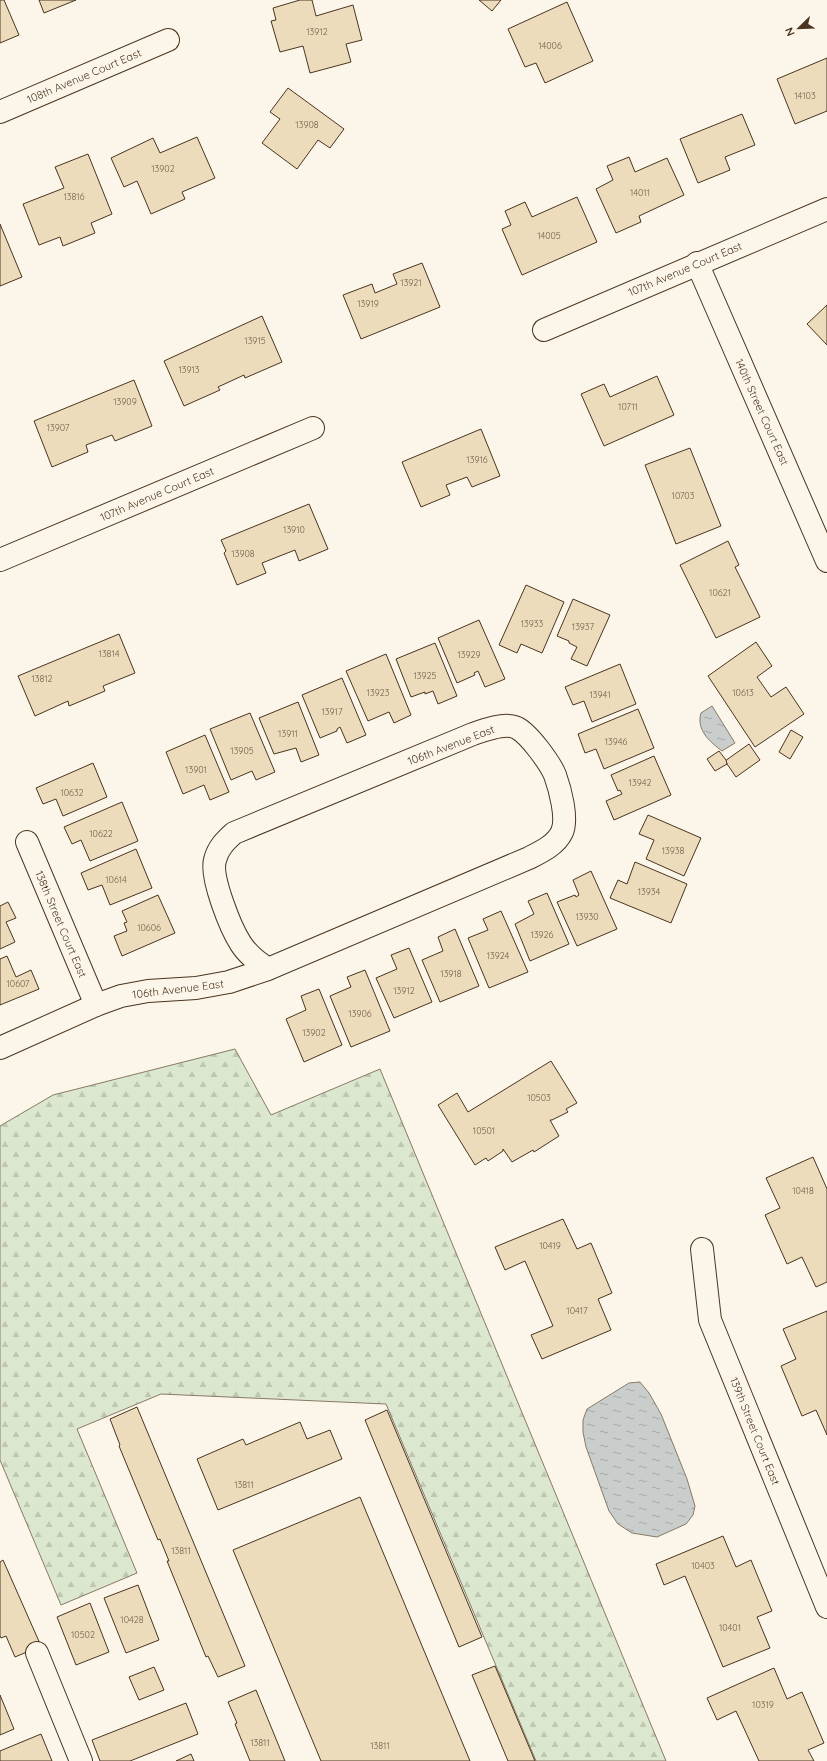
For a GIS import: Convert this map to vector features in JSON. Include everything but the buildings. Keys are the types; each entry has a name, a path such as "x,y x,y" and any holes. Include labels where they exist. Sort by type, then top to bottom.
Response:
{"street":[{"name":"108th Avenue Court East","path":"0,112 168,40"},
{"name":"107th Avenue Court East","path":"544,330 697,263 827,209"},
{"name":"140th Street Court East","path":"697,263 827,561"},
{"name":"107th Avenue Court East","path":"0,560 313,428"},
{"name":"106th Avenue East","path":"0,1048 96,1005 121,996 148,991 196,988 229,982 268,969 529,858 549,848 562,832 564,810 554,774 534,742 517,727 496,726 473,734 234,833 221,845 214,861 215,877 219,895 241,944 251,957 268,969"},
{"name":"138th Street Court East","path":"27,842 96,1005"},
{"name":"139th Street Court East","path":"702,1249 710,1320 827,1608"},
{"path":"37,1653 82,1761"}],"green space":[{"path":"235,1049 271,1115 380,1069 666,1761 536,1761 386,1404 161,1394 77,1429 137,1573 61,1605 0,1460 0,1126 53,1095"}],"water":[{"path":"712,706 735,743 722,751 709,740 700,725 701,713"},
{"path":"640,1382 649,1393 661,1414 687,1479 695,1506 693,1515 686,1524 657,1537 632,1533 618,1524 609,1511 586,1447 583,1432 583,1420 587,1409 629,1383"}]}
